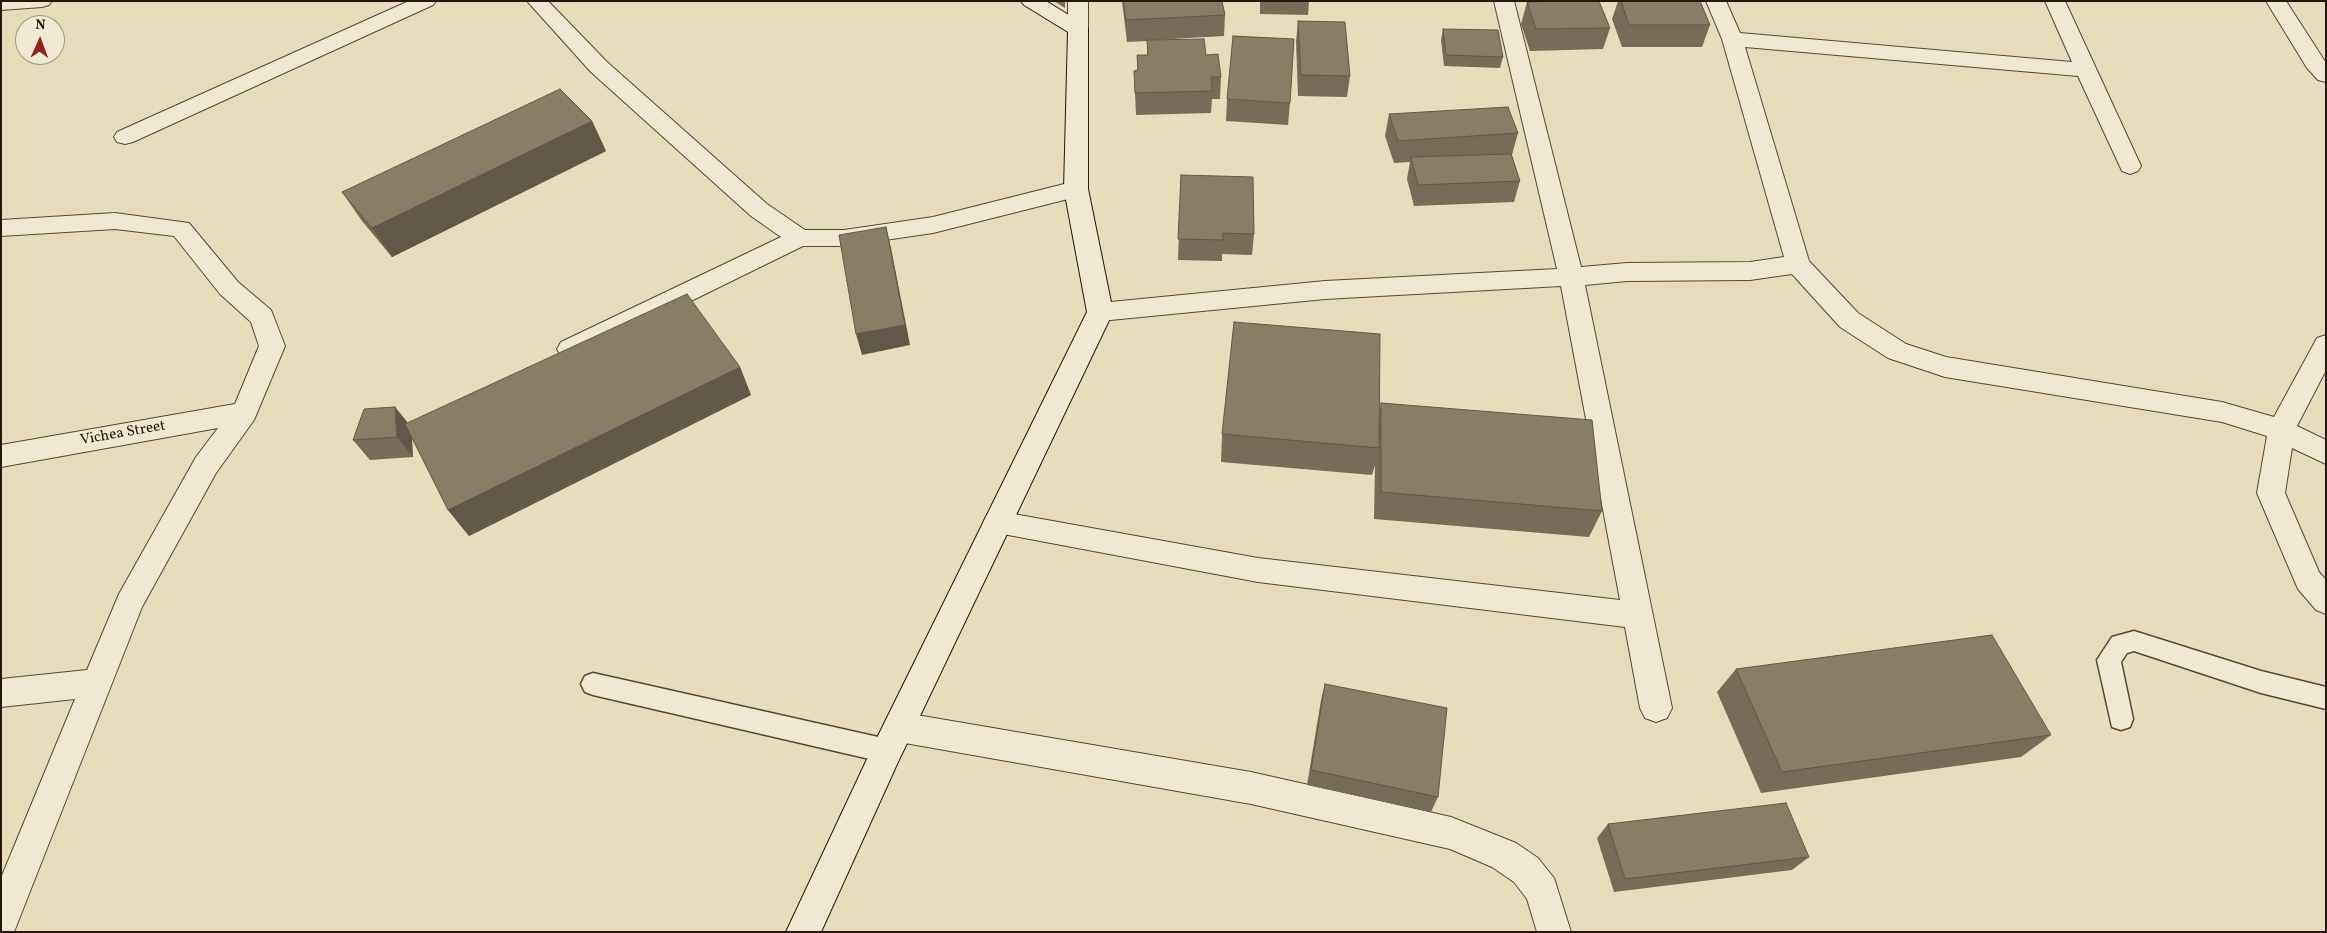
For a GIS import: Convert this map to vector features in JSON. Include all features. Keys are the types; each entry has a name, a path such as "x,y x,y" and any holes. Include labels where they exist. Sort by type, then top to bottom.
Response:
{"street":[{"path":"1,4 42,1"},
{"path":"125,137 426,1"},
{"path":"537,1 599,67 759,210 800,238"},
{"path":"1031,1 1078,29"},
{"path":"804,932 892,739 1100,312 1076,189 1078,1"},
{"path":"1504,1 1571,277 1656,708"},
{"path":"1716,1 1732,39 1798,264 1849,320 1897,351 1945,367 2222,412 2281,430 2326,453"},
{"path":"2055,1 2130,166"},
{"path":"2276,1 2314,63 2326,75"},
{"path":"1732,39 2086,70"},
{"path":"551,358 800,238 844,238 933,225 1076,189"},
{"path":"1,228 115,221 181,229 229,288 262,317 272,346 246,413 206,465 129,603 95,683 1,921"},
{"path":"1100,312 1325,290 1571,277 1627,272 1750,271 1798,264"},
{"path":"2326,345 2281,430 2271,493 2308,580 2326,601"},
{"name":"Vichea Street","path":"1,456 246,413"},
{"path":"998,523 1258,570 1638,615"},
{"path":"1,693 95,683"},
{"path":"892,739 1251,788 1451,834 1504,855 1526,870 1542,890 1554,932"}],"lane":[{"path":"2122,719 2109,660 2120,644 2134,642 2261,682 2326,698"},
{"path":"592,684 892,739"}],"building":[{"path":"1123,1 1222,1 1225,15 1126,20"},
{"path":"1599,1 1610,28 1536,29 1527,2"},
{"path":"1621,1 1700,1 1710,25 1629,25"},
{"path":"1298,21 1345,22 1350,76 1301,75"},
{"path":"1443,29 1498,30 1503,57 1446,55"},
{"path":"1233,36 1294,39 1290,103 1227,99"},
{"path":"1204,39 1206,55 1218,54 1221,77 1211,77 1212,91 1135,93 1134,71 1138,70 1137,55 1148,55 1147,40"},
{"path":"560,89 592,121 372,228 342,192"},
{"path":"1508,107 1518,133 1398,141 1389,114"},
{"path":"1511,154 1520,181 1418,185 1411,157"},
{"path":"1181,175 1253,177 1254,234 1223,233 1223,240 1178,239"},
{"path":"886,227 905,325 856,334 839,235"},
{"path":"687,294 740,367 448,510 405,424"},
{"path":"1234,322 1380,334 1379,448 1222,434"},
{"path":"1381,403 1592,420 1602,511 1381,492"},
{"path":"395,407 397,437 353,440 364,409"},
{"path":"1992,635 2051,735 1782,772 1736,669"},
{"path":"1325,684 1447,708 1438,797 1311,770"},
{"path":"1786,803 1809,857 1625,879 1608,824"}]}
